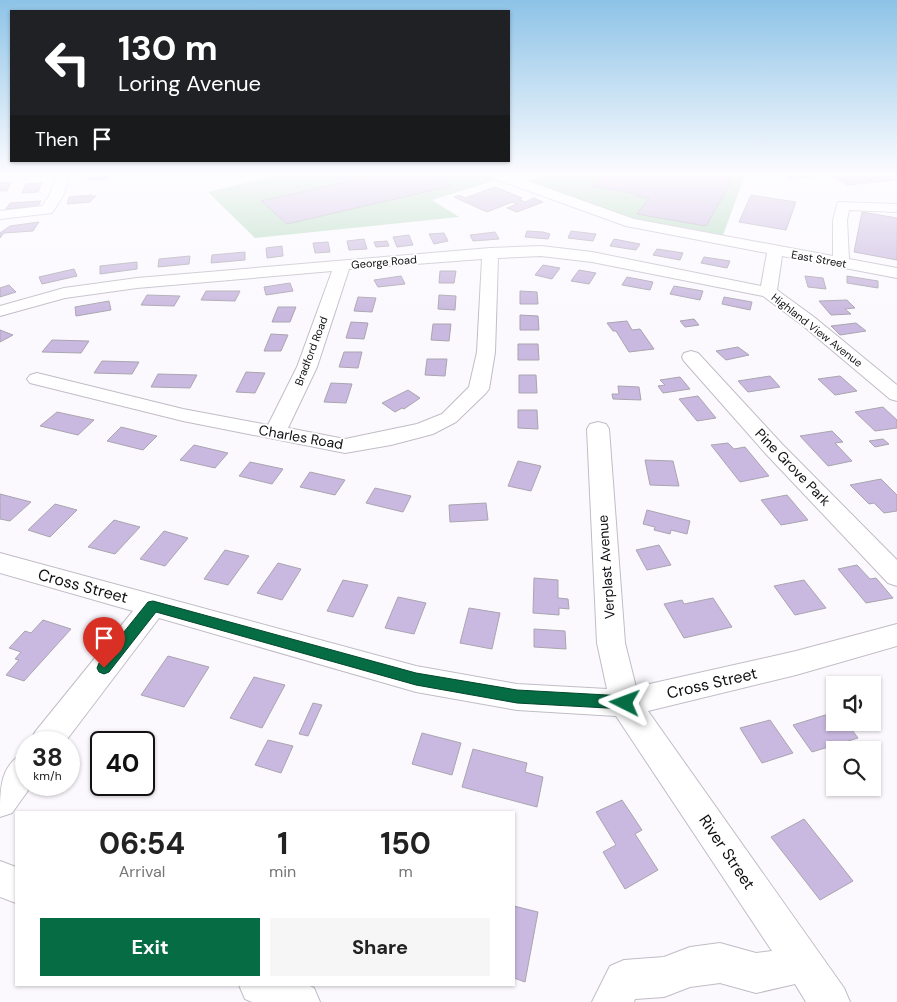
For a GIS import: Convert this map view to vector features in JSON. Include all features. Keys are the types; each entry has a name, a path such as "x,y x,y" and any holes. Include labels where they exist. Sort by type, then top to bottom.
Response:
{"street":[{"name":"East Street","path":"627,222 897,273"},
{"path":"840,222 841,263"},
{"name":"George Road","path":"0,311 64,293 137,282 490,253 541,251 592,257 768,292"},
{"name":"Highland View Avenue","path":"775,251 768,292 808,320 897,394"},
{"name":"Charles Road","path":"37,379 183,415 345,446 391,438 425,429 449,418 479,389 486,352 490,253"},
{"name":"Bradford Road","path":"275,433 308,367 342,266"},
{"name":"Pine Grove Park","path":"691,357 774,449 897,576"},
{"name":"Verplast Avenue","path":"598,429 611,643 625,703"},
{"name":"Cross Street","path":"0,563 416,679 517,696 625,703 787,665 897,636"},
{"path":"55,731 153,606"},
{"name":"River Street","path":"625,703 830,1002"},
{"path":"0,801 15,781"},
{"path":"0,879 15,885"},
{"path":"612,1002 624,980 664,977 690,967 720,963 756,973 781,969 803,962"},
{"path":"261,986 300,1002"}],"green space":[{"path":"238,222 413,222 255,238"},
{"path":"643,222 728,222 722,238"}],"building":[{"path":"39,222 33,231 4,233 0,238 0,233 10,226"},
{"path":"682,222 708,222 706,226"},
{"path":"739,222 789,222 786,230"},
{"path":"860,222 897,222 897,260 854,252"},
{"path":"527,231 550,234 548,239 525,237"},
{"path":"571,231 596,234 593,241 568,238"},
{"path":"495,232 499,239 473,241 470,235"},
{"path":"444,233 448,241 434,244 429,234"},
{"path":"409,235 413,245 397,247 393,237"},
{"path":"364,239 367,249 349,250 347,241"},
{"path":"614,239 640,244 636,250 610,246"},
{"path":"387,241 389,246 376,247 374,242"},
{"path":"328,242 330,252 315,253 313,243"},
{"path":"282,246 283,256 267,258 266,248"},
{"path":"657,249 683,253 680,260 653,255"},
{"path":"245,252 245,260 211,263 212,255"},
{"path":"190,256 189,264 158,267 159,259"},
{"path":"704,257 730,261 727,268 701,263"},
{"path":"137,262 137,269 100,274 100,266"},
{"path":"543,265 560,268 552,279 535,275"},
{"path":"74,269 77,276 42,284 39,277"},
{"path":"579,270 596,273 589,284 571,281"},
{"path":"440,271 456,271 454,283 439,283"},
{"path":"401,276 405,284 378,287 374,280"},
{"path":"805,276 823,278 826,289 808,287"},
{"path":"847,276 878,281 878,288 847,283"},
{"path":"627,277 653,282 650,290 622,285"},
{"path":"290,283 293,291 266,295 264,287"},
{"path":"9,285 16,292 0,297 0,288"},
{"path":"674,286 703,291 700,300 670,294"},
{"path":"206,291 240,291 235,301 201,300"},
{"path":"520,291 537,292 538,304 520,304"},
{"path":"147,295 180,296 174,306 141,305"},
{"path":"439,295 456,296 455,310 438,309"},
{"path":"358,297 376,298 372,312 354,311"},
{"path":"724,297 752,302 750,310 722,304"},
{"path":"847,300 855,308 845,309 851,314 831,315 819,301"},
{"path":"109,301 111,310 76,316 75,307"},
{"path":"278,307 296,307 290,322 272,322"},
{"path":"520,315 538,316 539,330 520,330"},
{"path":"694,319 699,325 685,327 680,321"},
{"path":"627,321 632,330 640,329 654,349 629,352 616,331 613,331 607,323"},
{"path":"351,322 368,323 364,339 346,338"},
{"path":"856,323 866,331 840,335 831,326"},
{"path":"433,324 451,324 449,341 431,340"},
{"path":"0,330 13,335 0,342"},
{"path":"271,334 288,335 281,351 264,351"},
{"path":"52,340 89,341 81,353 42,352"},
{"path":"518,344 538,344 539,360 518,360"},
{"path":"738,347 749,355 726,360 716,351"},
{"path":"344,352 362,352 358,368 339,367"},
{"path":"427,359 447,359 445,376 425,375"},
{"path":"102,361 139,362 132,374 94,373"},
{"path":"246,372 265,373 255,393 236,392"},
{"path":"158,374 197,375 190,388 151,387"},
{"path":"519,375 536,375 537,393 519,393"},
{"path":"770,376 780,387 748,392 738,381"},
{"path":"840,376 857,391 835,395 818,379"},
{"path":"680,377 690,389 663,393 658,386 665,385 660,380"},
{"path":"331,383 352,384 346,403 324,402"},
{"path":"618,386 639,387 641,400 613,399 612,394 619,394"},
{"path":"408,390 420,398 404,409 402,408 395,412 382,403"},
{"path":"698,396 716,418 697,421 679,399"},
{"path":"883,407 897,420 897,428 875,431 855,412"},
{"path":"518,410 537,410 538,429 518,428"},
{"path":"57,412 94,420 78,435 40,426"},
{"path":"121,427 157,436 143,450 107,441"},
{"path":"832,431 843,442 835,443 852,461 828,466 800,436"},
{"path":"883,439 889,444 875,447 869,441"},
{"path":"728,443 734,449 745,447 769,476 740,482 711,445"},
{"path":"194,445 228,453 215,468 180,460"},
{"path":"645,460 673,461 679,486 650,485"},
{"path":"518,461 541,466 531,491 508,486"},
{"path":"250,462 283,469 272,484 239,476"},
{"path":"310,472 345,480 335,495 300,487"},
{"path":"881,479 897,495 897,511 884,513 874,503 869,504 850,485"},
{"path":"375,488 411,496 403,512 366,503"},
{"path":"0,494 31,502 10,521 0,519"},
{"path":"787,495 808,520 781,525 761,500"},
{"path":"486,503 488,520 450,522 449,505"},
{"path":"55,504 77,510 50,537 28,530"},
{"path":"647,510 690,521 687,534 671,530 670,534 654,530 655,527 643,524"},
{"path":"114,520 140,527 115,554 88,547"},
{"path":"164,531 188,538 165,566 140,559"},
{"path":"659,545 671,565 647,570 636,550"},
{"path":"225,550 249,556 228,585 204,579"},
{"path":"278,563 301,569 282,600 257,593"},
{"path":"857,565 870,579 876,578 893,598 866,603 838,569"},
{"path":"534,578 558,580 558,598 568,599 569,609 559,608 559,615 533,613"},
{"path":"343,580 368,585 353,617 327,611"},
{"path":"804,580 826,608 795,615 774,586"},
{"path":"398,597 426,603 414,634 385,628"},
{"path":"713,598 732,627 684,638 664,604 682,600 684,604"},
{"path":"469,608 500,613 492,649 460,643"},
{"path":"43,620 71,629 24,681 6,675 19,660 15,659 21,652 9,648 25,631 31,633"},
{"path":"534,629 565,631 566,649 534,647"},
{"path":"168,656 209,667 184,707 141,695"},
{"path":"254,677 285,685 262,728 230,718"},
{"path":"313,703 322,705 308,736 299,734"},
{"path":"826,715 826,731 853,731 858,738 848,741 826,741 826,748 812,752 793,725"},
{"path":"770,720 793,753 762,763 740,728"},
{"path":"422,733 461,743 452,775 412,764"},
{"path":"268,740 293,746 281,773 255,765"},
{"path":"473,749 527,763 525,772 543,777 537,807 462,787"},
{"path":"622,800 642,830 635,834 658,870 625,889 603,852 616,845 596,812"},
{"path":"804,819 853,881 820,900 771,837"},
{"path":"515,906 538,912 525,982 515,978"}],"route":[{"path":"104,668 153,606 416,679 517,696 625,703"}]}
